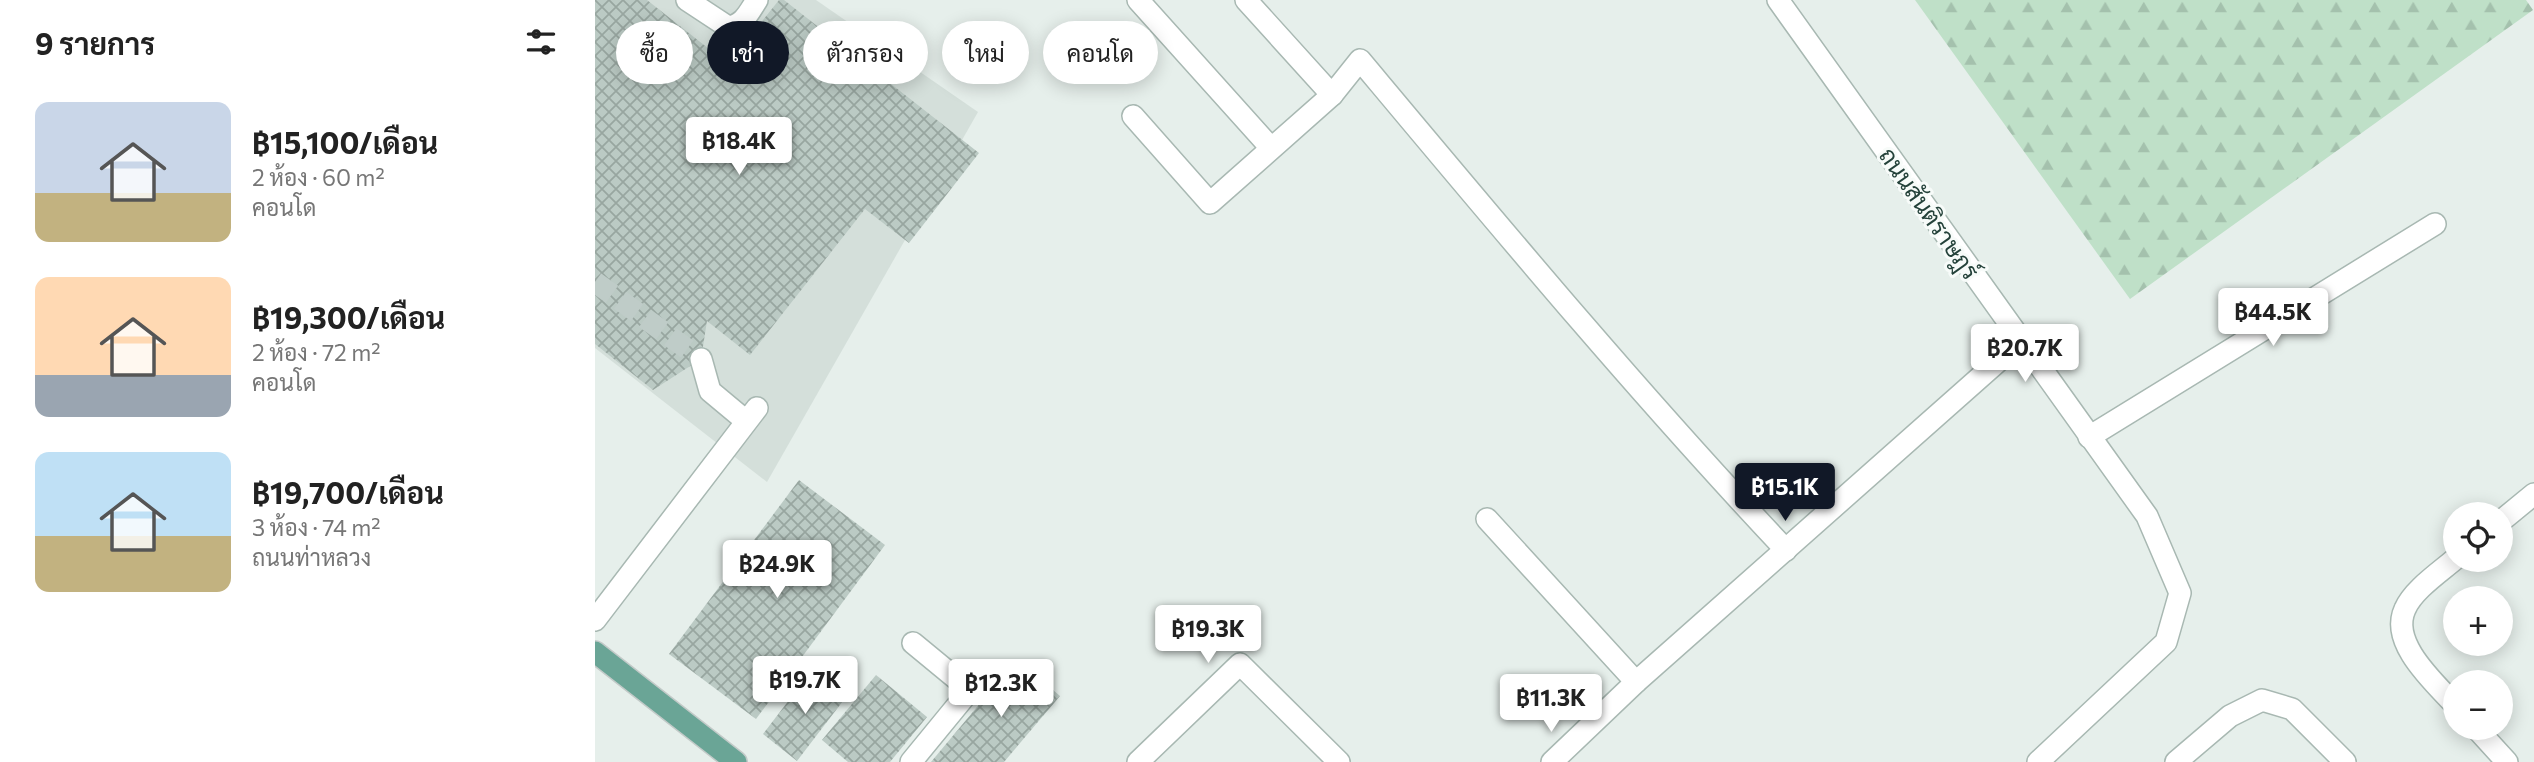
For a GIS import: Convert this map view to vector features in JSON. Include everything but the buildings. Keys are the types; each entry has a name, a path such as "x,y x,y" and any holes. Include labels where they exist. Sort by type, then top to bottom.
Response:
{"main road":[{"path":"595,652 736,762"}],"street":[{"path":"687,0 728,27 737,26 743,21 757,0"},
{"path":"1138,0 1271,148"},
{"path":"1246,0 1332,95"},
{"name":"ถนนสันติราษฎร์","path":"1778,0 2147,516 2180,593 2166,642 2038,762"},
{"path":"1133,116 1217,211 1271,148 1332,95 1360,60 1642,392 1786,550"},
{"path":"2089,437 2435,224"},
{"path":"1552,762 1636,682 2021,341"},
{"path":"595,620 752,414 710,391 701,359"},
{"path":"2513,511 2534,494"},
{"path":"1487,519 1636,682"},
{"path":"2443,569 2423,586 2404,609 2403,635 2415,661 2443,692"},
{"path":"912,762 970,690 913,643"},
{"path":"1138,762 1240,664 1339,762"},
{"path":"2176,762 2231,716 2262,700 2292,709 2345,762"},
{"path":"2487,740 2507,762"}],"shaded area":[{"path":"595,0 816,0 846,21 803,21 803,84 928,84 928,77 978,112 767,482 595,348"}],"green space":[{"path":"1915,0 2526,0 2533,10 2130,299"}],"tunnel":[{"path":"595,282 701,359"}]}
